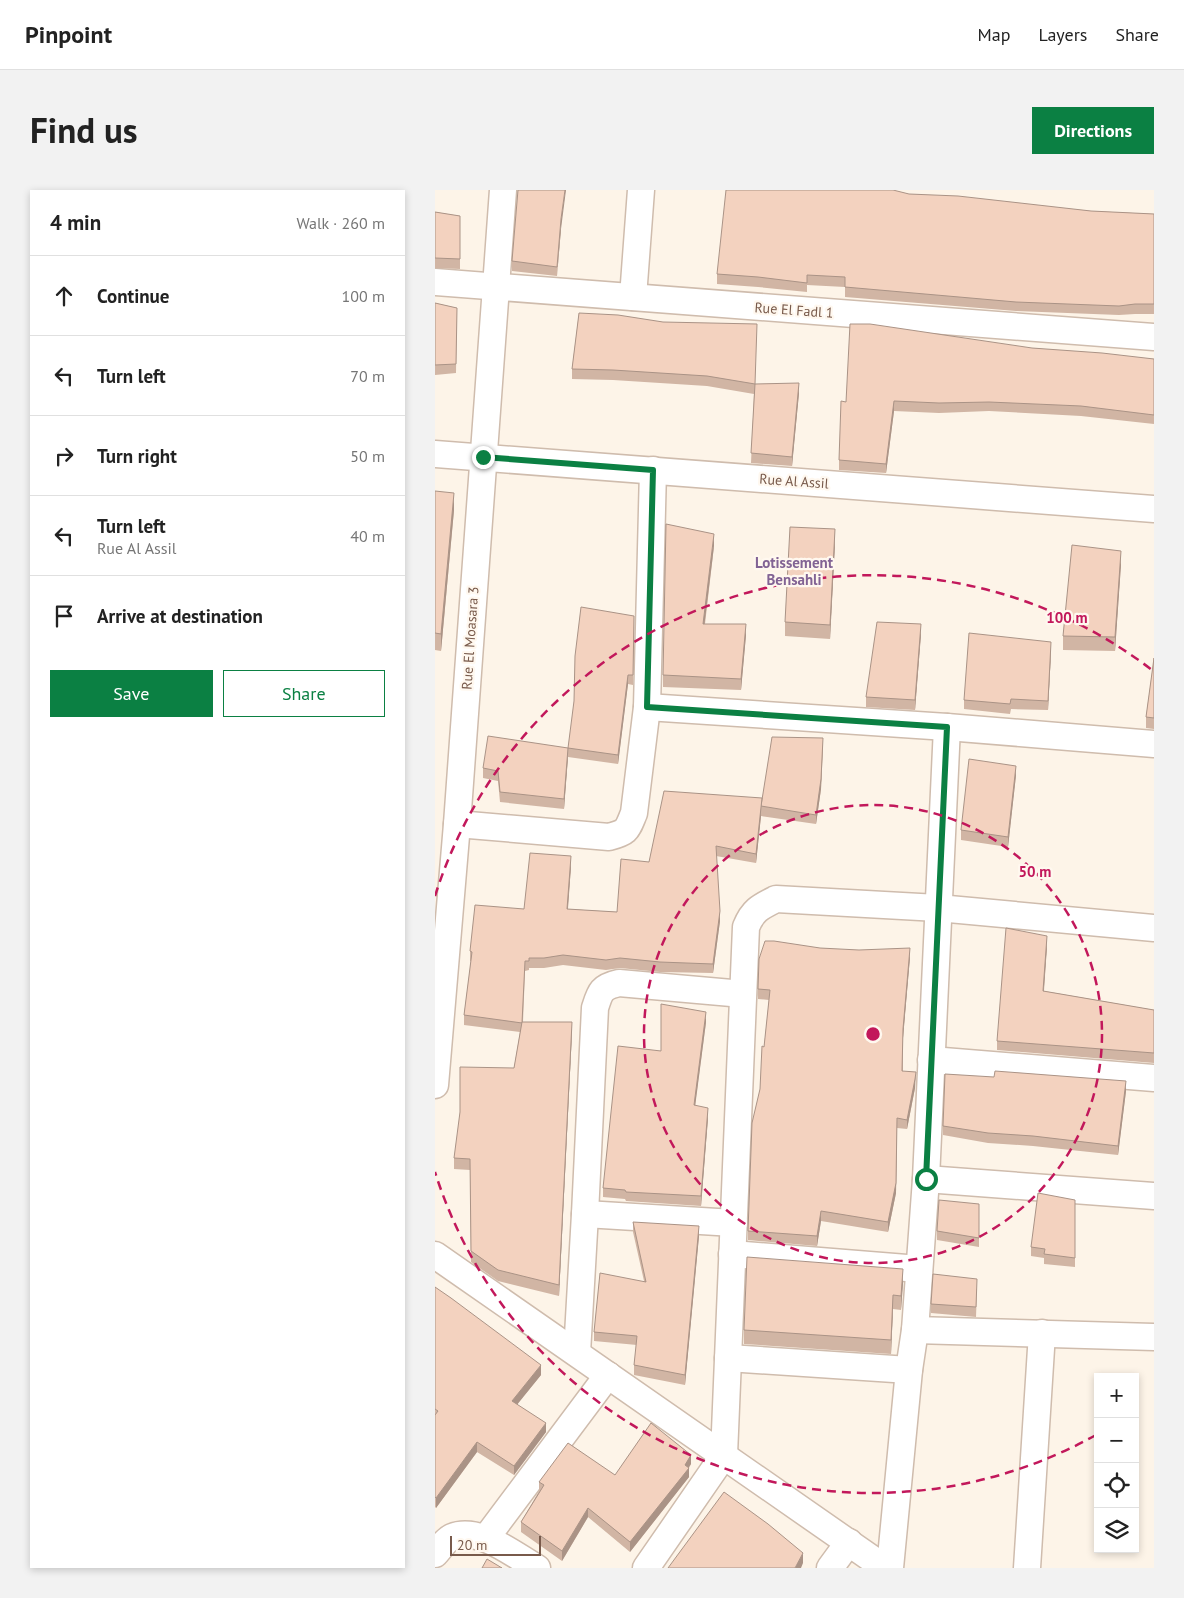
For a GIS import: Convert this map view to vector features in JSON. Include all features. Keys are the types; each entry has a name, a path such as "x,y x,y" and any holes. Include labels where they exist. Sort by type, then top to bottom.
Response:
{"street":[{"name":"Rue El Moasara 3","path":"435,1085 444,860 457,824 503,190"},
{"path":"633,297 641,190"},
{"name":"Rue El Fadl 1","path":"435,282 1154,337"},
{"name":"Rue Al Assil","path":"435,454 1154,509"},
{"path":"457,824 609,836 622,834 628,828 635,813 647,707 653,470"},
{"path":"647,707 947,727 1154,744"},
{"path":"890,1568 909,1370 915,1330 926,1179 947,727"},
{"path":"646,1568 724,1455 746,927 751,915 763,905 776,899 939,908 1154,928"},
{"path":"577,1353 595,1008 599,995 607,986 619,984 743,994"},
{"path":"931,1060 1154,1078"},
{"path":"926,1179 1154,1196"},
{"path":"585,1214 734,1223"},
{"path":"732,1254 919,1269"},
{"path":"435,1255 885,1568"},
{"path":"915,1330 1154,1337"},
{"path":"1027,1568 1042,1333"},
{"path":"728,1358 909,1370"},
{"path":"486,1538 608,1375"},
{"path":"435,1554 450,1538 463,1534 486,1538 537,1568"},
{"path":"830,1568 849,1542"}],"building":[{"path":"518,190 565,190 557,267 512,261"},
{"path":"726,190 893,190 909,194 958,196 1091,211 1154,214 1154,304 1119,306 1016,302 845,287 845,277 807,275 807,283 717,274"},
{"path":"435,212 460,216 460,259 435,258"},
{"path":"435,303 457,308 456,364 435,365"},
{"path":"579,313 618,315 663,322 757,324 755,384 707,376 572,369"},
{"path":"850,324 870,324 1032,348 1154,359 1154,415 1081,406 989,402 939,403 894,401 886,464 839,460 841,401 846,402"},
{"path":"799,383 792,457 751,453 755,384"},
{"path":"435,491 454,493 441,634 435,633"},
{"path":"666,524 714,534 703,624 746,624 741,679 663,675"},
{"path":"790,527 835,529 830,625 785,622"},
{"path":"1072,545 1121,551 1115,637 1063,636"},
{"path":"581,607 634,616 633,675 628,675 618,755 568,748 574,701 575,656"},
{"path":"877,622 921,624 915,700 866,697"},
{"path":"969,633 1051,642 1048,701 1011,699 1010,704 964,700"},
{"path":"1154,658 1154,718 1146,717"},
{"path":"488,736 568,748 564,799 500,792 498,771 483,768"},
{"path":"772,737 823,738 821,779 816,815 761,806"},
{"path":"969,759 1016,766 1008,837 961,830"},
{"path":"664,791 762,798 756,854 716,846 720,911 713,964 620,958 606,960 563,955 529,958 529,961 525,961 522,1023 464,1015 472,952 470,951 475,905 524,909 530,853 571,856 567,909 617,912 621,859 649,862"},
{"path":"1006,928 1047,936 1043,991 1154,1010 1154,1053 997,1041"},
{"path":"765,941 820,948 859,950 910,948 903,1029 902,1071 916,1072 907,1120 897,1118 896,1183 888,1222 821,1211 817,1236 748,1231 752,1123 760,1089 762,1046 764,1047 770,990 758,989 759,959"},
{"path":"661,1004 706,1012 694,1105 708,1108 701,1196 626,1192 625,1190 603,1188 618,1046 661,1051"},
{"path":"522,1022 572,1022 559,1285 498,1270 471,1251 470,1159 454,1158 460,1112 460,1067 514,1068"},
{"path":"995,1071 1126,1081 1118,1146 988,1133 943,1126 945,1074 994,1077"},
{"path":"1038,1193 1075,1200 1075,1258 1044,1254 1045,1249 1031,1247"},
{"path":"939,1200 979,1204 979,1238 937,1231"},
{"path":"633,1222 699,1226 685,1375 634,1365 637,1336 594,1332 600,1273 646,1282"},
{"path":"747,1257 903,1269 901,1296 893,1295 891,1340 744,1330"},
{"path":"933,1274 977,1279 976,1307 931,1304"},
{"path":"435,1287 541,1365 512,1401 546,1423 514,1466 477,1442 436,1498 435,1415 438,1411 435,1409"},
{"path":"651,1423 691,1455 685,1465 689,1468 630,1542 588,1508 562,1551 521,1522 544,1485 539,1482 568,1443 615,1475"},
{"path":"724,1492 768,1524 803,1553 795,1568 668,1568"},
{"path":"487,1559 502,1568 482,1568"}],"district":[{"name":"Lotissement Bensahli","path":"794,570"}],"route":[{"path":"483,457 653,470 647,707 947,727 926,1179"}]}
